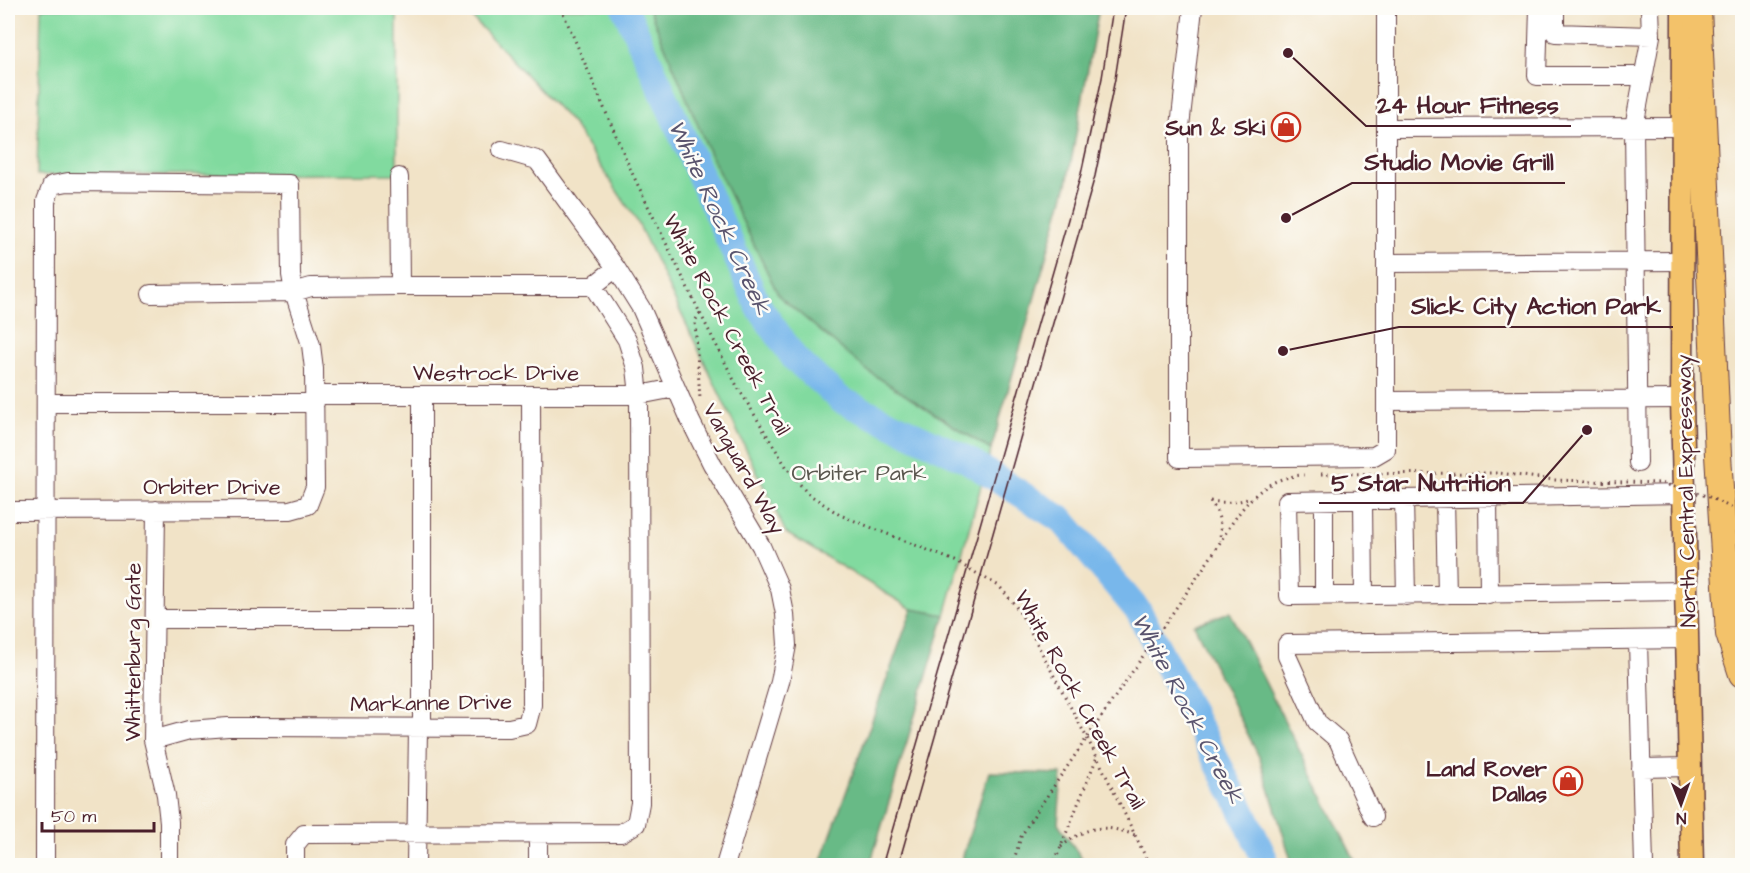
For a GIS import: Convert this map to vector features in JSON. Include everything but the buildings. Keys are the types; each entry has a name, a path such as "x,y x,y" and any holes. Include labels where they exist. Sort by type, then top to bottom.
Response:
{"highway":[{"path":"1698,8 1718,454 1729,634 1743,674"}],"main road":[{"name":"North Central Expressway","path":"1683,8 1682,399 1692,866"}],"street":[{"path":"1193,8 1179,136 1179,458 1374,456 1386,449 1386,8"},
{"path":"1539,8 1537,76 1643,76"},
{"path":"1555,8 1555,33 1651,36"},
{"path":"1638,463 1634,127 1651,36 1650,8"},
{"path":"1386,128 1682,127"},
{"name":"Vanguard Way","path":"502,150 537,160 616,268 641,308 691,422 712,464 769,561 780,589 785,614 787,645 780,682 724,866"},
{"path":"399,177 400,286"},
{"name":"Orbiter Drive","path":"8,511 290,510 308,505 315,487 315,399 310,345 291,275 290,184 68,182 52,185 46,201 46,403"},
{"path":"1386,263 1682,261"},
{"path":"150,294 294,292 310,287 593,286 616,268"},
{"path":"295,866 295,845 304,834 621,833 636,824 640,803 639,395 636,368 627,340 593,286"},
{"name":"Westrock Drive","path":"46,403 422,395 639,395 675,388"},
{"path":"416,866 420,728 422,395"},
{"name":"Markanne Drive","path":"153,740 189,730 228,727 509,728 527,724 532,705 531,396"},
{"path":"1386,401 1682,399"},
{"path":"45,866 46,403"},
{"path":"1684,494 1287,501 1289,596 1447,596 1686,591"},
{"path":"1445,498 1447,596"},
{"path":"1488,498 1489,595"},
{"path":"1404,499 1406,596"},
{"path":"1363,500 1364,596"},
{"path":"1324,501 1324,596"},
{"name":"Whittenburg Gate","path":"156,510 153,740 166,795 170,866"},
{"path":"155,618 420,619"},
{"path":"1373,817 1338,740 1317,722 1287,656 1287,644 1688,639"},
{"path":"1638,640 1644,866"},
{"path":"1641,768 1690,767"},
{"path":"538,834 538,866"}],"path":[{"name":"White Rock Creek Trail","path":"561,8 633,175 700,313 737,386 787,468 807,493 840,514 955,561 999,586 1016,605 1025,621 1097,757 1150,866"},
{"path":"691,422 699,417 701,412 695,321 700,313"},
{"path":"1321,474 1498,473 1554,480 1661,483 1707,496 1743,513"},
{"path":"1012,866 1021,837 1030,821 1252,497 1275,480 1287,476 1310,474"},
{"path":"1220,543 1221,526 1217,510 1210,501 1238,502 1252,497"},
{"path":"1053,866 1097,757"},
{"path":"1061,847 1077,834 1090,829 1106,827 1137,836"}],"green space":[{"path":"41,8 397,8 397,174 37,175"},
{"name":"Orbiter Park","path":"463,8 649,8 710,154 779,296 868,371 991,450 945,615 912,609 786,533 637,221 572,123"},
{"path":"649,8 1099,8 1067,184 991,450 868,371 779,296 710,154"},
{"path":"912,609 945,615 870,865 820,865"},
{"path":"1230,612 1357,865 1290,865 1291,860 1260,759 1194,625"},
{"path":"989,772 1062,774 1058,823 1084,862 1090,865 960,865"}],"waterway":[{"name":"White Rock Creek","path":"625,8 759,307 795,359 841,400 966,459 1062,520 1139,612 1239,804 1265,860 1265,866"}],"tram line":[{"path":"882,866 1081,174 1102,78 1113,8"},
{"path":"898,866 1095,176 1115,79 1126,8"}],"place":[{"name":"24 Hour Fitness","path":"1288,53"},
{"name":"Sun & Ski","path":"1286,127"},
{"name":"Studio Movie Grill","path":"1286,218"},
{"name":"Slick City Action Park","path":"1283,351"},
{"name":"5 Star Nutrition","path":"1587,430"},
{"name":"Land Rover Dallas","path":"1568,781"}]}
